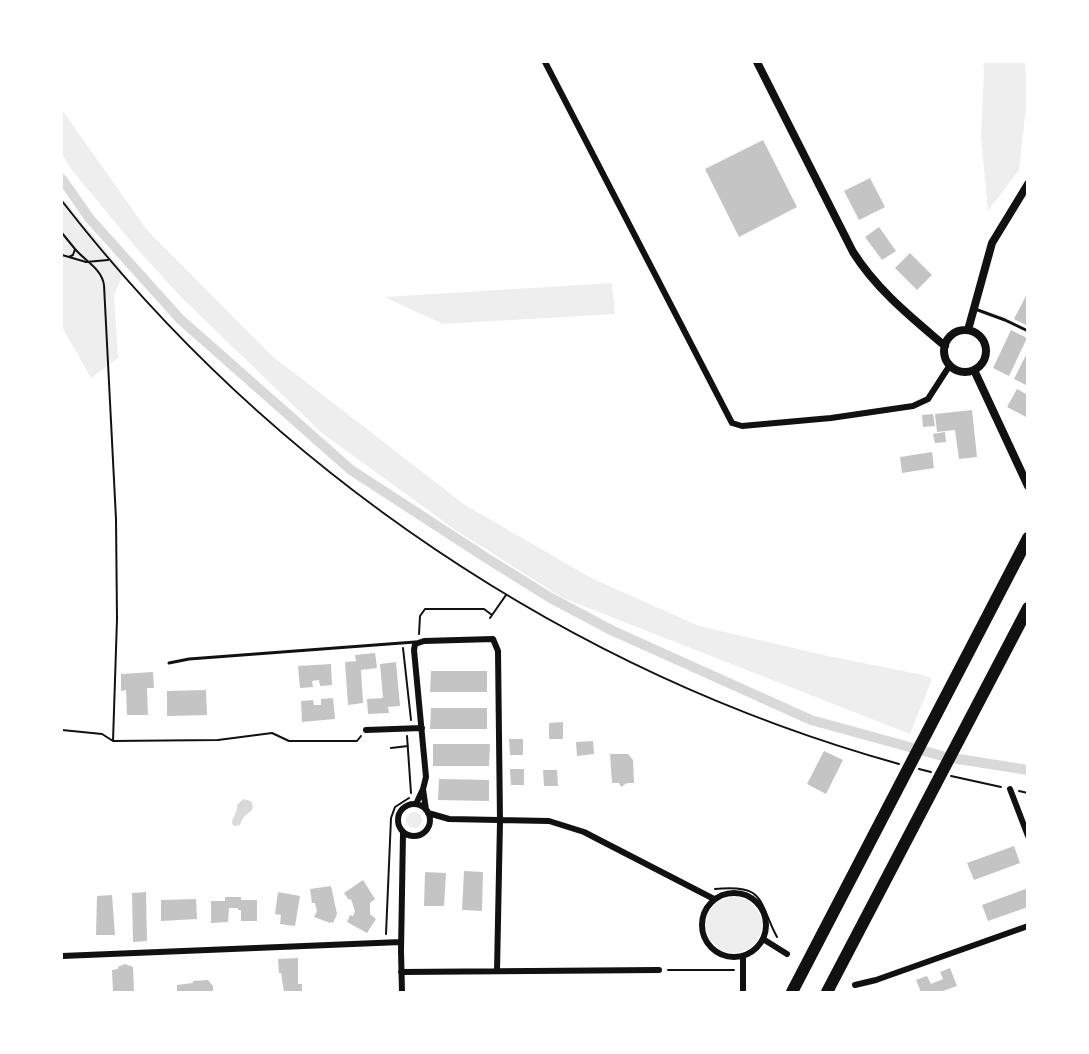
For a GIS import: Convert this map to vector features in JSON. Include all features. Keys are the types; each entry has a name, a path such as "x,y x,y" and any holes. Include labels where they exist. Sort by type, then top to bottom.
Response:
{"highway":[{"path":"792,993 1028,538"},
{"path":"828,993 1028,608"}],"street":[{"path":"545,62 732,423 742,426 831,418 914,406 928,399 950,365"},
{"path":"757,62 853,252 867,274 892,301 945,346"},
{"path":"968,330 992,243 1028,184"},
{"path":"968,330 979,335 985,345 985,357 979,367 974,370 959,371 946,359 945,346 947,340 956,332 968,330"},
{"path":"974,370 1028,486"},
{"path":"416,804 423,789 426,774 415,644 493,639 498,651 500,821 497,971"},
{"path":"366,730 422,728"},
{"path":"423,789 430,824"},
{"path":"1010,789 1028,836"},
{"path":"402,993 403,833 398,824 398,814 405,806 416,804 427,812 449,819 549,821 567,826 584,832 714,899"},
{"path":"403,833 413,837 422,835 430,824 449,819"},
{"path":"403,854 413,837"},
{"path":"695,890 707,907"},
{"path":"742,893 758,903 764,911 766,930 763,939 751,952 743,956 726,956 711,947 702,932 703,915 714,899 723,894 742,893"},
{"path":"855,993 856,985 1028,926"},
{"path":"763,939 787,954"},
{"path":"62,956 401,942"},
{"path":"743,956 743,993"},
{"path":"401,972 659,970"}],"lane":[{"path":"973,309 1028,331"},
{"path":"169,663 189,659 421,642"}],"path":[{"path":"62,201 109,260 196,354 285,435 396,523 506,595 567,630 706,696 787,728 904,766"},
{"path":"62,233 86,262"},
{"path":"69,257 73,255 75,249"},
{"path":"62,255 86,262 97,269 103,278 116,519 117,619 112,741"},
{"path":"86,262 109,260"},
{"path":"421,642 420,616 425,609 484,609 491,616 506,595"},
{"path":"402,642 411,722"},
{"path":"62,730 102,734 112,741 218,740 272,734 289,741 357,741 366,730"},
{"path":"385,942 391,819 395,807 409,798 411,792 407,732"},
{"path":"391,748 408,746"},
{"path":"914,768 936,773"},
{"path":"946,775 1028,793"},
{"path":"714,889 736,888 753,894 766,909 781,943"},
{"path":"659,970 744,970"}],"shaded area":[{"path":"983,62 1025,62 1027,98 1019,170 988,211 981,137"},
{"path":"62,110 147,230 271,355 465,505 593,579 699,626 923,675 932,679 910,734 563,598 454,529 322,433 182,298 138,250 72,170 62,155"},
{"path":"62,198 124,272 114,295 118,358 91,378 62,327"},
{"path":"612,283 615,314 443,324 384,297"},
{"path":"243,799 251,801 252,809 240,825 235,826 232,824 237,805"},
{"path":"411,812 417,812 422,820 420,826 411,828 406,823 406,817"},
{"path":"734,897 745,899 754,905 760,914 762,925 760,936 754,945 745,951 734,953 723,951 714,945 708,936 706,925 708,914 714,905 723,899"}],"building":[{"path":"763,140 797,207 739,237 705,169"},
{"path":"870,178 885,207 859,220 844,191"},
{"path":"879,227 896,251 882,260 865,237"},
{"path":"910,253 932,275 917,290 895,268"},
{"path":"1028,292 1028,326 1014,319"},
{"path":"1011,330 1027,338 1009,376 993,368"},
{"path":"1028,351 1028,386 1014,379"},
{"path":"1017,389 1028,395 1028,418 1007,407"},
{"path":"972,410 977,457 959,459 955,430 937,432 935,414"},
{"path":"933,414 935,426 923,427 922,415"},
{"path":"945,432 946,442 935,443 933,434"},
{"path":"932,452 934,468 902,473 900,457"},
{"path":"375,653 377,668 361,670 363,703 348,705 345,662 356,661 355,655"},
{"path":"396,662 400,706 388,707 389,713 368,714 367,699 383,698 380,664"},
{"path":"331,664 332,685 320,686 319,680 312,681 313,687 300,688 298,666"},
{"path":"431,671 487,671 487,692 430,692"},
{"path":"153,672 154,688 147,688 148,715 127,715 126,690 121,691 121,674"},
{"path":"206,690 207,715 167,716 167,691"},
{"path":"333,698 335,719 302,722 301,701 313,700 314,705 321,705 321,699"},
{"path":"431,708 487,708 487,729 430,729"},
{"path":"563,722 563,739 549,739 549,723"},
{"path":"509,739 523,739 523,755 510,755"},
{"path":"593,741 594,754 577,756 576,742"},
{"path":"433,744 490,744 489,766 433,766"},
{"path":"824,751 843,760 826,794 807,784"},
{"path":"610,754 628,754 633,760 634,783 627,783 621,787 619,783 612,783"},
{"path":"510,769 524,769 524,785 511,785"},
{"path":"543,770 557,770 558,786 544,786"},
{"path":"439,779 489,780 489,801 438,800"},
{"path":"1014,846 1020,863 974,880 967,863"},
{"path":"464,871 483,872 482,911 462,910"},
{"path":"425,872 446,873 444,906 424,906"},
{"path":"363,880 375,899 370,903 370,914 376,919 367,933 347,922 355,911 351,899 349,900 344,893"},
{"path":"331,886 337,914 333,923 314,917 317,911 315,903 312,903 310,889"},
{"path":"1028,888 1028,907 988,921 982,905"},
{"path":"146,892 147,941 133,942 132,893"},
{"path":"278,892 300,896 295,926 280,924 281,915 275,914"},
{"path":"112,895 115,935 96,935 97,896"},
{"path":"225,897 257,900 257,921 241,921 241,910 229,908 228,922 211,923 211,901 225,901"},
{"path":"196,899 197,919 161,921 161,900"},
{"path":"298,958 298,984 302,984 302,992 284,992 278,959"},
{"path":"125,964 133,967 134,992 113,992 112,970"},
{"path":"950,968 957,986 940,992 921,992 916,980 927,976 931,984 943,979 940,972"},
{"path":"208,980 213,986 213,992 177,992 177,985"}],"waterway":[{"path":"62,179 90,219 180,319 351,470 549,597 611,630 811,720 946,757 1028,770"}]}
